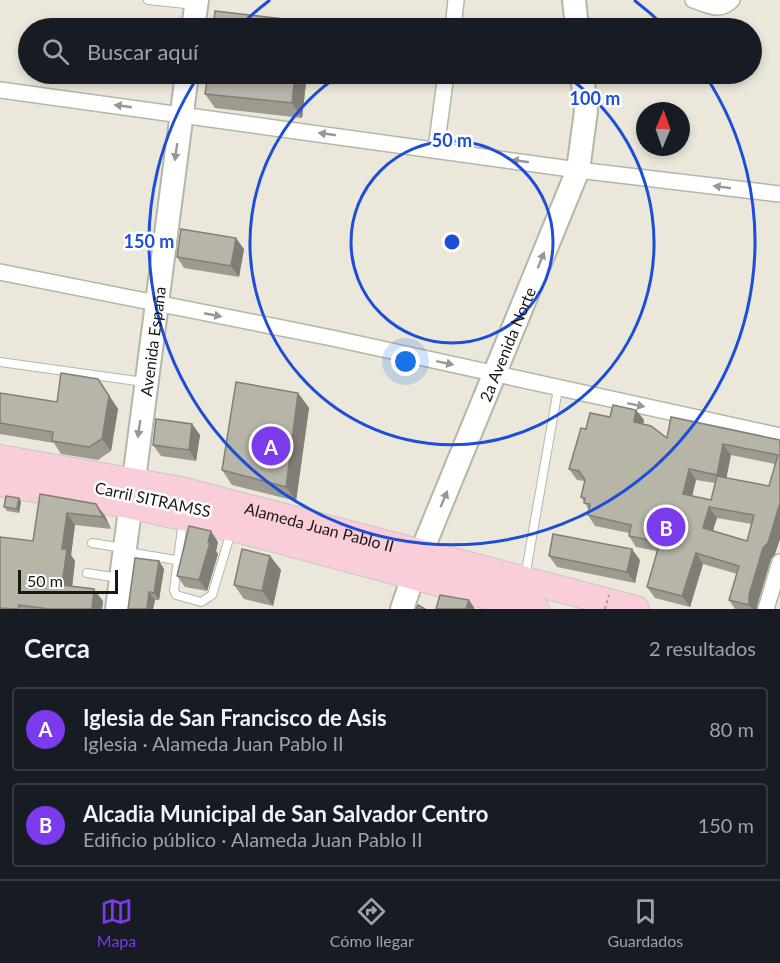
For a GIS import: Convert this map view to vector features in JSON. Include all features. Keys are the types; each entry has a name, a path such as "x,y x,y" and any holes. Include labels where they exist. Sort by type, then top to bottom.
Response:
{"main road":[{"path":"574,0 576,18"},
{"path":"195,18 197,3"},
{"name":"Avenida España","path":"117,609 130,493 186,84"},
{"name":"2a Avenida Norte","path":"402,609 417,565 578,170 586,111 583,84"},
{"name":"Alameda Juan Pablo II","path":"0,458 130,493 184,517 417,565 525,580 636,609"},
{"name":"Carril SITRAMSS","path":"0,471 130,493 234,516 583,609"},
{"name":"Alameda Juan Pablo II","path":"0,483 130,493"},
{"name":"Alameda Juan Pablo II","path":"417,565 525,608"}],"street":[{"path":"454,18 456,0"},
{"path":"693,0 716,8 727,5 732,0"},
{"path":"436,149 445,84"},
{"path":"0,90 578,170 780,194"},
{"path":"0,272 332,338 780,436"},
{"path":"766,609 780,562"}],"lane":[{"path":"148,0 197,3"},
{"path":"0,362 145,382"},
{"path":"525,580 558,389"},
{"path":"184,517 176,560 174,590 176,595 201,602 212,596 233,528"},
{"path":"92,543 176,560"},
{"path":"87,573 120,578"}],"path":[{"path":"605,609 609,595"}],"building":[{"path":"215,11 275,18 214,18"},
{"path":"206,84 294,84 292,103 205,94"},
{"path":"181,229 236,238 231,266 177,257"},
{"path":"61,373 98,379 109,396 102,439 89,447 52,441 53,432 0,423 0,393 57,402"},
{"path":"236,382 298,393 286,487 222,470"},
{"path":"613,405 636,410 634,422 651,426 667,438 671,417 780,440 780,503 768,543 763,548 749,595 749,605 729,600 739,566 696,553 682,596 647,587 660,542 629,536 631,525 588,515 590,504 584,503 585,498 581,497 585,480 579,471 569,469 581,428 586,429 590,413 610,417","holes":["723,444 778,455 769,486 717,476 711,500 683,494 689,469 717,475","709,507 754,515 747,541 703,528"]},
{"path":"156,419 192,424 189,450 153,445"},
{"path":"40,494 96,504 103,517 67,513 62,549 67,549 62,585 94,589 92,609 49,609 19,605 18,609 0,608 0,537 33,541"},
{"path":"6,496 19,498 17,509 4,507"},
{"path":"189,526 211,531 208,542 210,543 199,580 177,576"},
{"path":"553,534 632,549 627,572 549,556"},
{"path":"242,549 270,556 262,591 234,585"},
{"path":"135,558 159,561 154,593 149,592 147,609 128,609"},
{"path":"440,595 469,600 466,609 436,609"}],"place":[{"name":"Iglesia de San Francisco de Asis","path":"271,446"},
{"name":"Alcadia Municipal de San Salvador Centro","path":"666,527"}]}
